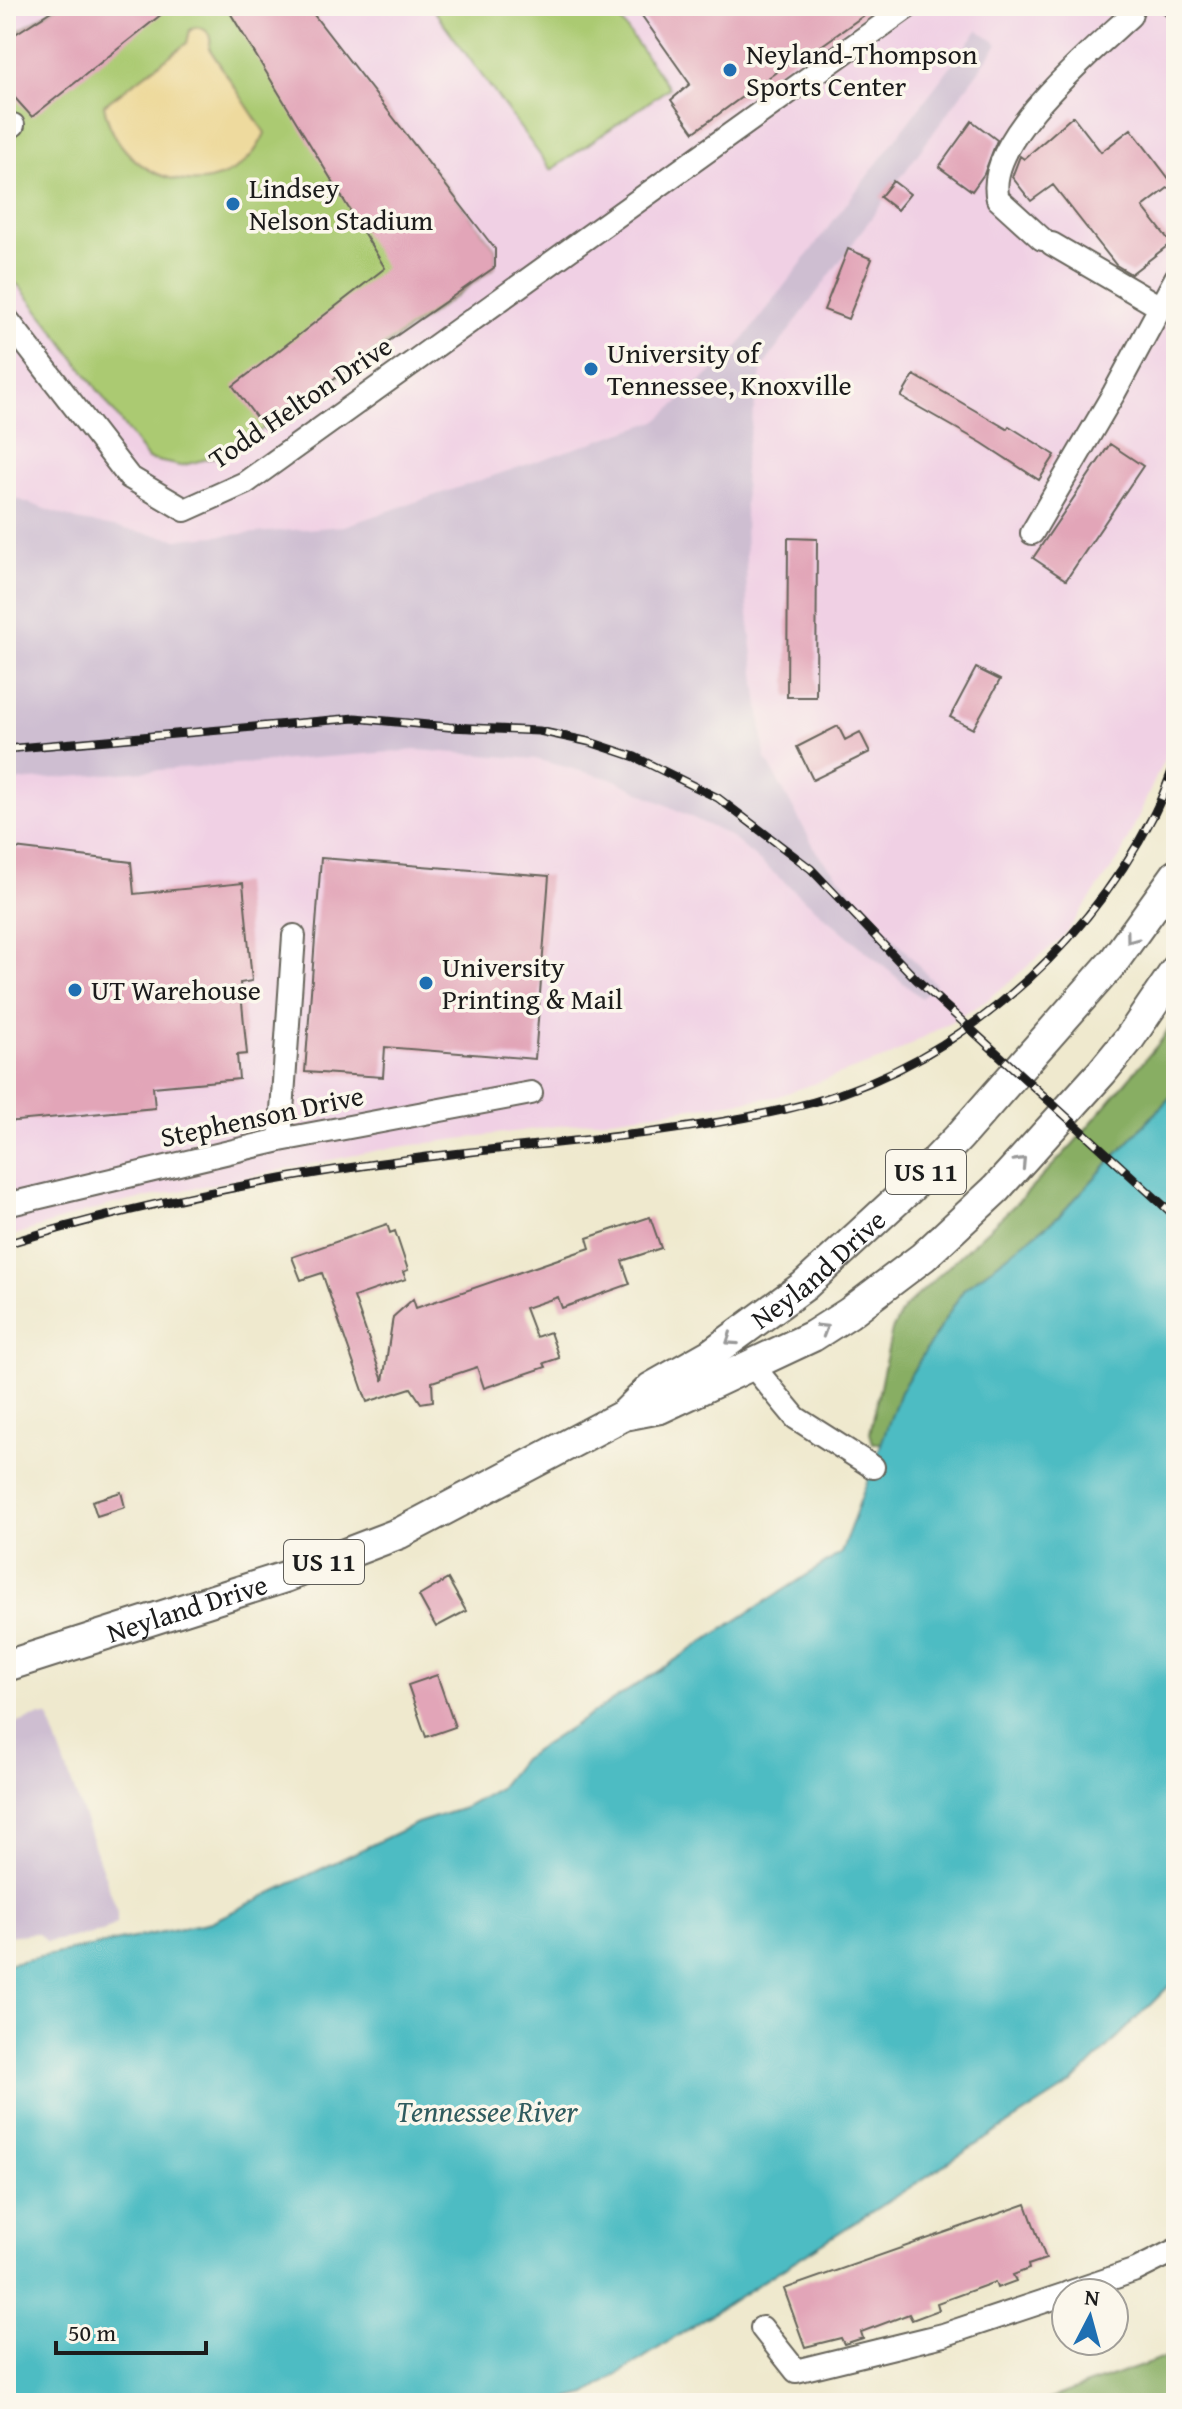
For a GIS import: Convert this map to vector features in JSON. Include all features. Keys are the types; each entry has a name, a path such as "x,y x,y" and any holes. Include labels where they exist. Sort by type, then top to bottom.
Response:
{"main road":[{"name":"Neyland Drive","path":"624,1415 651,1388 711,1354 804,1286 909,1189 1104,973 1176,875"},
{"name":"Neyland Drive","path":"6,1666 285,1577 400,1533 624,1415 660,1408 813,1336 849,1313 932,1249 996,1189 1102,1072 1129,1039 1176,970"}],"street":[{"name":"Todd Helton Drive","path":"6,318 129,477 185,510 245,483 909,6"},
{"path":"1133,6 1130,16 1062,80 1015,133 997,180 996,191 998,199 1047,242 1160,307"},
{"path":"1032,533 1176,278"},
{"path":"280,1140 294,936"},
{"name":"Stephenson Drive","path":"6,1205 280,1140 531,1093"},
{"path":"752,1365 796,1418 873,1467"},
{"path":"1115,2277 1176,2250"},
{"path":"762,2328 796,2371 943,2335 1050,2299"}],"shaded area":[{"name":"University of Tennessee, Knoxville","path":"6,6 1176,6 1176,733 1120,857 1063,937 985,1002 889,1057 776,1097 384,1149 106,1206 6,1238"},
{"path":"978,30 998,44 762,368 744,463 747,606 765,757 818,854 936,985 921,998 730,836 615,780 535,759 417,750 6,782 6,495 77,520 177,539 344,526 659,420 737,348"},
{"path":"38,1716 48,1717 117,1910 117,1923 102,1932 47,1942 37,1933 6,1936 6,1727"}],"green space":[{"name":"Lindsey Nelson Stadium","path":"59,6 305,6 495,249 495,267 226,454 180,466 148,459 59,337 19,286 6,276 6,39"},
{"path":"431,6 610,6 669,88 551,170"},
{"path":"1176,1017 1176,1091 1059,1216 964,1289 900,1392 882,1443 873,1443 870,1433 892,1330 904,1308 1023,1197 1073,1144 1160,1042"},
{"path":"1176,2354 1176,2403 1036,2403"}],"sand":[{"path":"196,27 208,34 209,48 265,133 249,158 227,174 202,181 177,180 152,171 130,155 114,133 104,105 187,43 190,30"}],"water":[{"name":"Tennessee River","path":"1176,1091 1176,1979 1071,2084 587,2394 550,2403 6,2403 6,1964 211,1922 417,1823 464,1808 499,1788 522,1759 841,1553 900,1392 964,1289 1059,1216"}],"building":[{"path":"59,6 172,6 32,117 6,88 6,40"},
{"path":"226,6 307,6 495,249 495,267 264,428 233,386 385,268"},
{"name":"Neyland-Thompson Sports Center","path":"635,6 877,6 807,56 805,51 694,132 671,100 690,84"},
{"path":"1073,116 1101,152 1131,129 1173,184 1143,207 1171,243 1131,274 1116,265 1053,185 1031,201 1012,177 1020,156 1024,159"},
{"path":"972,121 997,140 984,174 972,191 939,167"},
{"path":"893,181 910,194 897,210 880,197"},
{"path":"848,249 872,259 848,319 824,310"},
{"path":"914,375 1007,429 1009,426 1055,455 1039,480 901,397"},
{"path":"1110,444 1143,466 1066,580 1033,558"},
{"path":"788,538 817,539 816,697 787,697"},
{"path":"976,668 1000,680 973,729 950,717"},
{"path":"838,726 845,740 860,732 870,752 813,780 797,747"},
{"name":"UT Warehouse","path":"6,847 131,862 134,894 243,883 252,981 240,983 247,1054 237,1055 239,1079 153,1087 155,1108 6,1122"},
{"name":"University Printing & Mail","path":"321,858 549,876 535,1059 385,1047 383,1077 305,1072"},
{"path":"650,1217 661,1248 622,1261 630,1284 562,1308 558,1297 525,1308 536,1337 550,1332 559,1358 544,1363 546,1367 484,1388 477,1367 432,1382 433,1401 421,1403 411,1388 367,1402 322,1273 301,1280 292,1257 387,1224 390,1233 395,1231 408,1270 403,1272 406,1279 354,1297 383,1381 393,1317 413,1299 416,1308 590,1248 587,1238"},
{"path":"121,1492 125,1507 97,1516 92,1501"},
{"path":"448,1579 466,1611 436,1627 419,1596"},
{"path":"437,1675 455,1727 426,1737 408,1685"},
{"path":"1026,2204 1046,2259 1028,2265 1029,2269 1013,2275 1016,2281 997,2288 995,2282 937,2303 939,2310 912,2320 909,2314 861,2332 863,2338 844,2344 841,2338 805,2347 784,2289"}],"railway":[{"path":"6,749 355,718 539,731 590,742 635,757 718,798 811,869 916,979 1176,1217"},
{"path":"6,1244 109,1215 267,1181 427,1157 697,1126 786,1109 844,1092 899,1069 952,1039 1001,1003 1046,962 1087,916 1123,868 1156,809 1176,760"}],"place":[{"name":"Neyland-Thompson Sports Center","path":"730,70"},
{"name":"Lindsey Nelson Stadium","path":"233,204"},
{"name":"University of Tennessee, Knoxville","path":"591,369"},
{"name":"University Printing & Mail","path":"426,983"},
{"name":"UT Warehouse","path":"75,990"}]}
